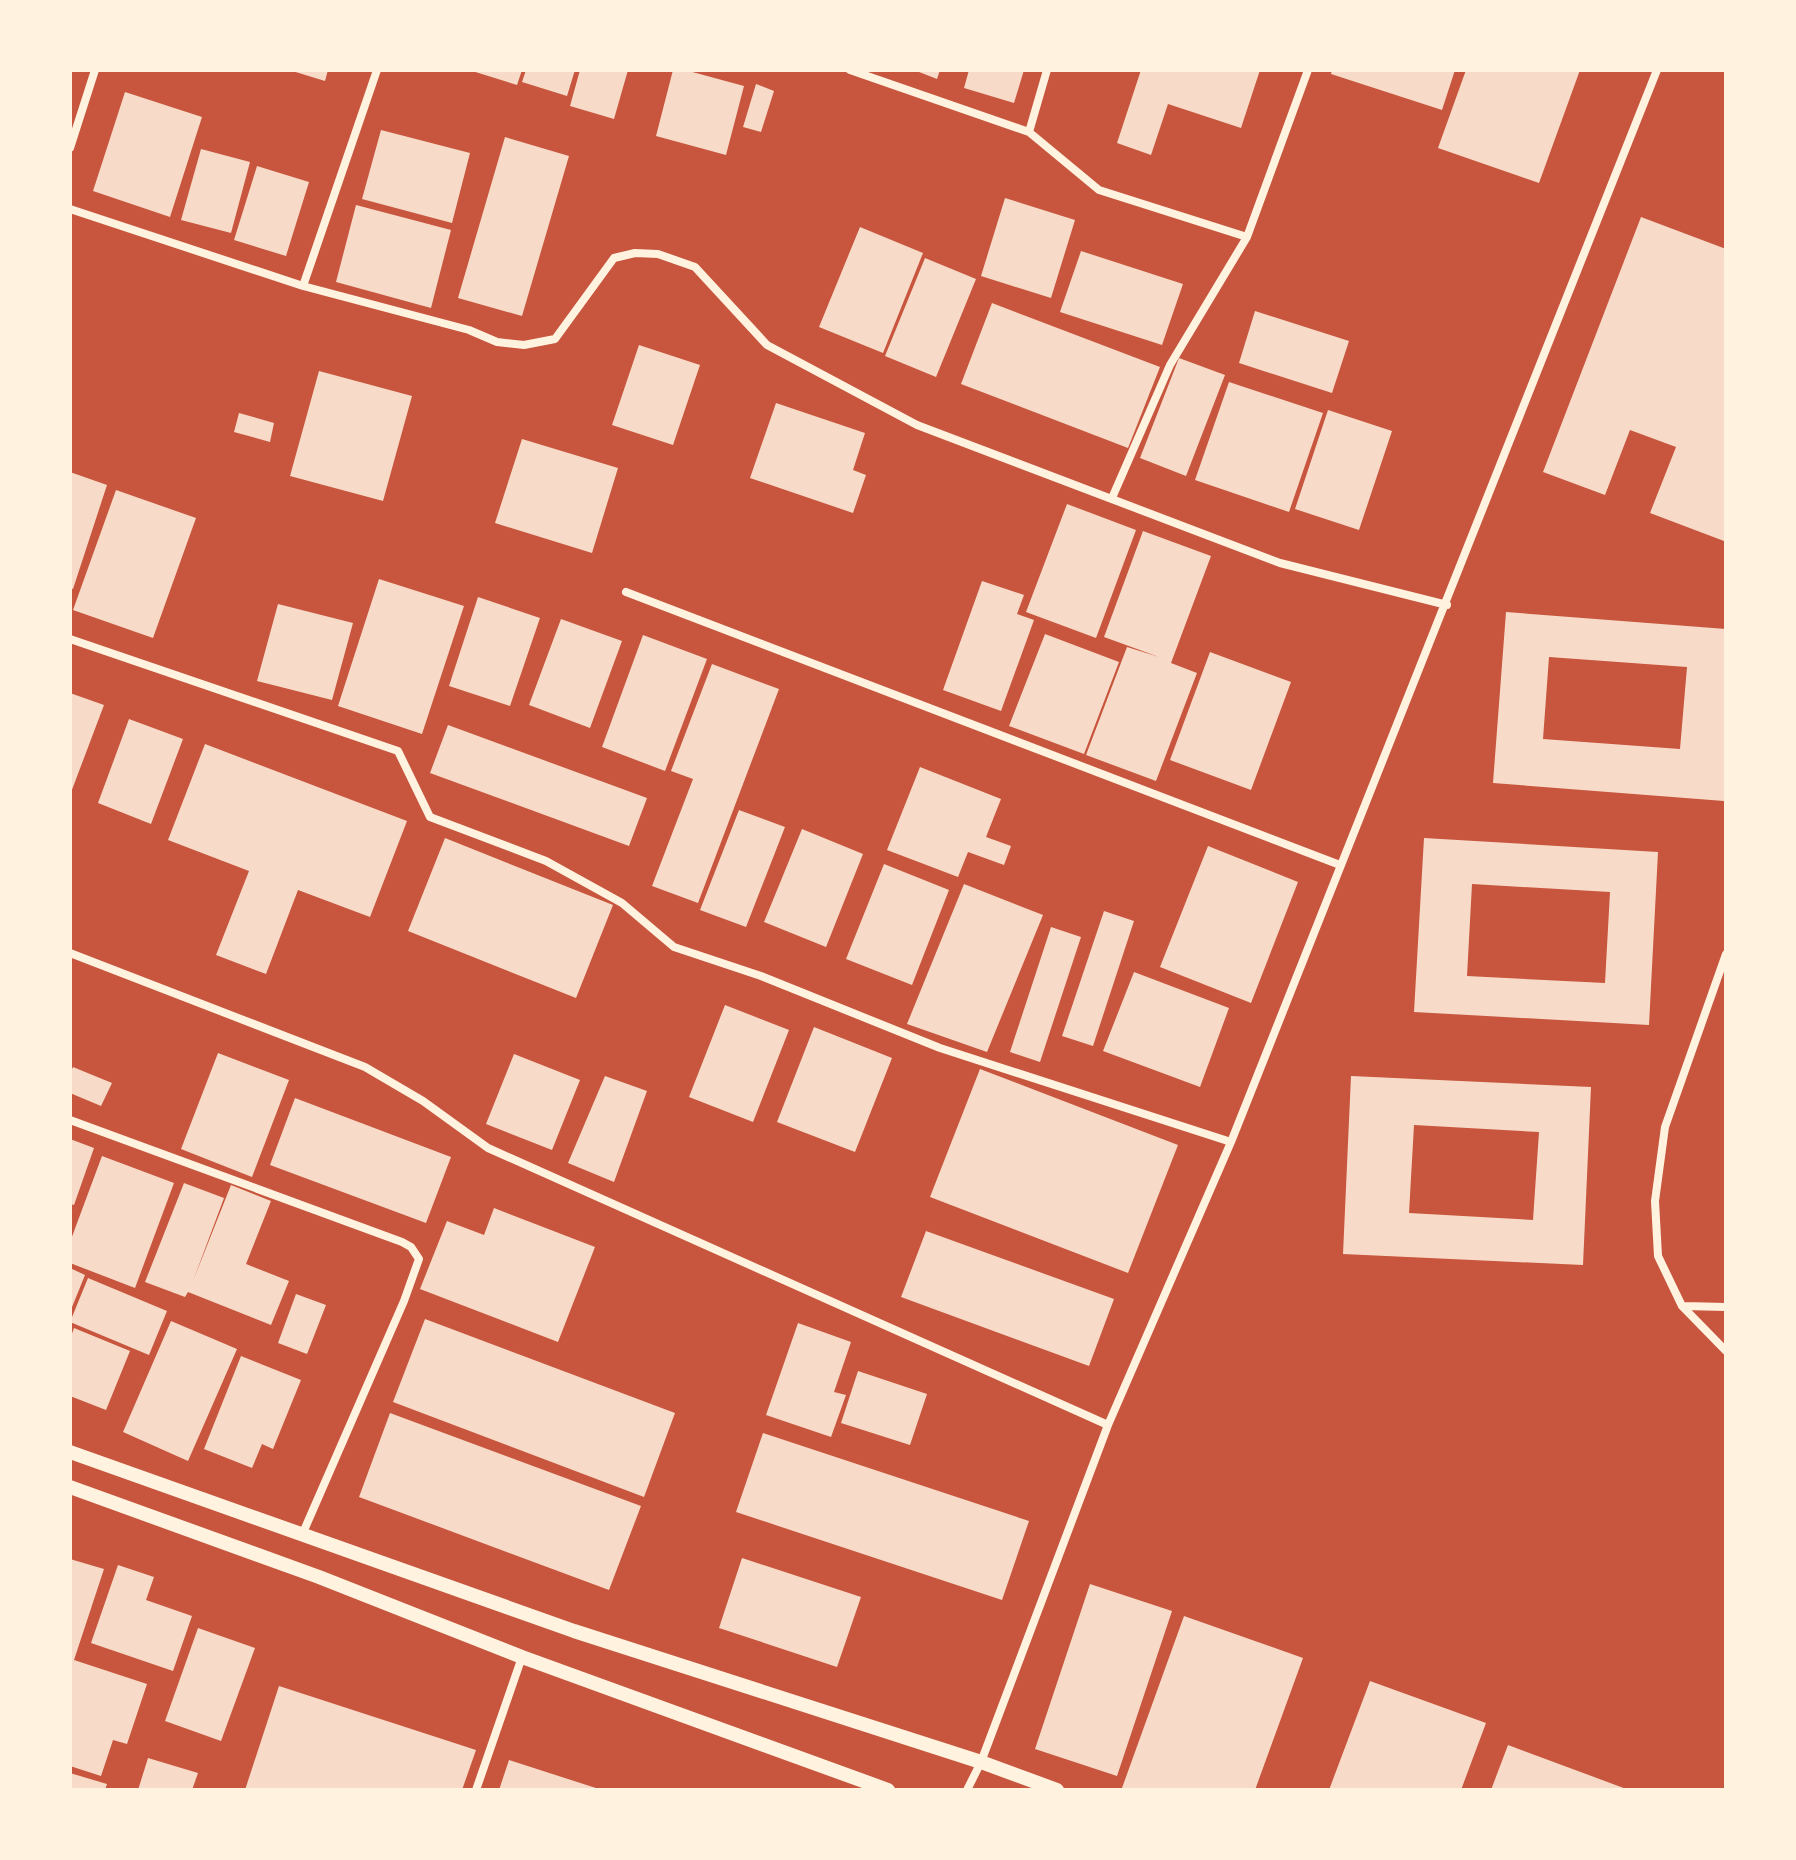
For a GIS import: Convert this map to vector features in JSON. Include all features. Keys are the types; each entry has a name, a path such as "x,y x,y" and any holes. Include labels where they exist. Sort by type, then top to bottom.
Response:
{"street":[{"path":"70,148 95,70"},
{"path":"303,286 377,70"},
{"path":"850,70 1029,132 1099,190 1247,237"},
{"path":"1029,132 1047,70"},
{"path":"1112,498 1170,365 1247,237 1308,70"},
{"path":"967,1790 981,1762 1108,1425 1231,1142 1447,605 1657,70"},
{"path":"70,209 303,286 469,330 497,342 524,345 555,339 614,258 635,253 658,254 695,267 767,345 917,425 1280,563 1447,605"},
{"path":"626,592 1340,865"},
{"path":"70,639 398,751 430,817 546,861 622,903 674,947 761,976 940,1048 1231,1142"},
{"path":"70,953 365,1067 423,1101 488,1148 1108,1425"},
{"path":"1726,954 1665,1127 1655,1201 1658,1256 1682,1306 1726,1351"},
{"path":"70,1120 402,1242 411,1247 419,1259 404,1301 302,1536"},
{"path":"1682,1306 1726,1307"},
{"path":"70,1452 574,1631 981,1762 1050,1788"},
{"path":"70,1487 319,1577 522,1657 888,1790"},
{"path":"476,1790 522,1657"}],"building":[{"path":"289,70 328,70 325,81"},
{"path":"469,70 522,70 517,85"},
{"path":"526,70 575,70 567,96 522,82"},
{"path":"580,70 628,70 614,119 570,106"},
{"path":"673,70 685,70 744,86 726,155 656,136"},
{"path":"914,70 940,70 937,79"},
{"path":"969,70 1024,70 1014,103 964,88"},
{"path":"1141,70 1260,70 1241,128 1168,104 1151,155 1117,143"},
{"path":"1332,70 1455,70 1442,110 1331,74"},
{"path":"1466,70 1580,70 1539,183 1438,148"},
{"path":"756,84 774,91 761,132 743,127"},
{"path":"125,92 202,117 170,217 93,191"},
{"path":"381,130 470,153 452,223 362,199"},
{"path":"505,137 569,156 522,316 458,298"},
{"path":"201,149 250,162 231,233 181,220"},
{"path":"257,166 309,182 286,256 234,240"},
{"path":"1005,198 1075,220 1051,298 981,276"},
{"path":"356,205 451,230 431,308 336,282"},
{"path":"1641,217 1726,249 1724,541 1650,513 1676,447 1630,430 1605,495 1543,472"},
{"path":"860,227 923,253 883,353 819,327"},
{"path":"1081,251 1183,284 1162,345 1060,312"},
{"path":"925,258 976,279 936,377 885,356"},
{"path":"992,303 1160,367 1128,448 961,384"},
{"path":"1255,311 1349,341 1332,393 1239,363"},
{"path":"639,345 700,365 673,445 612,425"},
{"path":"1179,358 1225,375 1186,476 1140,458"},
{"path":"319,371 412,396 383,501 290,476"},
{"path":"1229,382 1323,413 1289,512 1195,480"},
{"path":"776,403 865,433 853,470 866,475 853,513 750,478"},
{"path":"1328,410 1392,431 1359,530 1295,509"},
{"path":"239,413 274,423 270,442 234,432"},
{"path":"522,439 618,468 592,553 495,523"},
{"path":"70,472 107,485 73,589 70,588"},
{"path":"116,490 196,518 153,638 73,610"},
{"path":"1067,504 1136,530 1096,638 1026,612"},
{"path":"1143,531 1211,556 1171,663 1197,673 1156,781 1086,755 1127,647 1159,657 1104,637"},
{"path":"379,579 464,606 422,734 338,706"},
{"path":"982,581 1024,595 1017,614 1034,620 1001,711 943,690"},
{"path":"478,597 540,618 510,706 449,686"},
{"path":"278,604 353,623 332,700 257,681"},
{"path":"1506,612 1726,629 1724,801 1493,783","holes":["1549,657 1687,667 1680,749 1543,739"]},
{"path":"561,619 622,641 590,728 529,705"},
{"path":"1045,634 1119,662 1084,754 1009,726"},
{"path":"643,635 707,659 665,771 602,747"},
{"path":"1210,652 1291,682 1251,790 1170,760"},
{"path":"712,664 779,689 698,903 652,886 693,779 671,771"},
{"path":"70,693 104,705 70,795"},
{"path":"129,719 183,739 151,824 98,803"},
{"path":"448,725 647,798 629,846 430,773"},
{"path":"205,744 407,821 370,917 298,890 266,974 216,955 249,871 168,840"},
{"path":"920,767 1001,799 986,837 1011,846 1004,865 968,852 958,877 887,850"},
{"path":"739,810 785,827 746,927 700,910"},
{"path":"802,829 863,854 826,947 764,922"},
{"path":"445,838 613,905 576,998 408,931"},
{"path":"1424,838 1658,852 1649,1025 1414,1012","holes":["1472,884 1610,892 1605,983 1467,976"]},
{"path":"1208,846 1298,882 1251,1003 1160,967"},
{"path":"884,864 949,890 912,985 846,959"},
{"path":"964,884 1043,915 987,1052 907,1024"},
{"path":"1104,911 1134,921 1093,1046 1062,1036"},
{"path":"1051,927 1081,937 1040,1062 1010,1052"},
{"path":"1134,972 1229,1008 1200,1087 1103,1051"},
{"path":"725,1005 789,1030 753,1122 689,1097"},
{"path":"814,1027 892,1058 855,1152 777,1122"},
{"path":"218,1053 289,1080 252,1177 181,1149"},
{"path":"514,1054 580,1080 552,1150 486,1124"},
{"path":"73,1067 112,1083 101,1106 70,1093"},
{"path":"980,1069 1178,1145 1128,1273 930,1197"},
{"path":"605,1076 647,1091 614,1182 568,1163"},
{"path":"1351,1076 1591,1087 1583,1265 1343,1254","holes":["1414,1125 1539,1132 1533,1220 1409,1213"]},
{"path":"295,1098 451,1157 426,1223 270,1165"},
{"path":"70,1139 94,1148 74,1205 70,1204"},
{"path":"102,1156 174,1183 135,1288 70,1263 70,1242"},
{"path":"184,1183 224,1198 193,1281 231,1185 271,1201 246,1264 289,1281 271,1325 188,1292 185,1297 145,1282"},
{"path":"494,1208 595,1247 558,1342 420,1289 447,1221 484,1235"},
{"path":"926,1231 1114,1299 1089,1366 901,1297"},
{"path":"70,1268 85,1275 70,1312"},
{"path":"88,1278 167,1311 149,1355 70,1322"},
{"path":"296,1294 326,1305 307,1354 278,1343"},
{"path":"425,1319 675,1413 644,1497 393,1402"},
{"path":"171,1321 237,1349 188,1461 123,1432"},
{"path":"798,1323 851,1342 834,1392 846,1395 831,1437 766,1415"},
{"path":"74,1328 130,1351 106,1410 70,1396 70,1339"},
{"path":"241,1356 301,1380 273,1449 262,1444 252,1468 204,1449"},
{"path":"858,1371 927,1394 910,1445 841,1423"},
{"path":"390,1413 641,1506 609,1590 359,1497"},
{"path":"763,1433 1029,1521 1002,1600 736,1512"},
{"path":"742,1558 861,1597 837,1667 719,1628"},
{"path":"70,1559 104,1569 74,1660 147,1684 127,1744 113,1740 101,1776 70,1766"},
{"path":"118,1565 154,1577 146,1600 192,1616 173,1671 91,1643"},
{"path":"1090,1584 1172,1611 1117,1776 1035,1749"},
{"path":"1184,1616 1303,1658 1255,1790 1122,1788"},
{"path":"198,1628 255,1648 221,1741 165,1721"},
{"path":"1370,1681 1486,1723 1461,1790 1329,1790"},
{"path":"279,1686 476,1750 462,1790 245,1790"},
{"path":"1508,1745 1629,1790 1491,1790"},
{"path":"148,1758 198,1773 192,1790 138,1790"},
{"path":"509,1760 599,1789 599,1790 499,1790"},
{"path":"70,1773 107,1784 105,1790 70,1790"}]}
